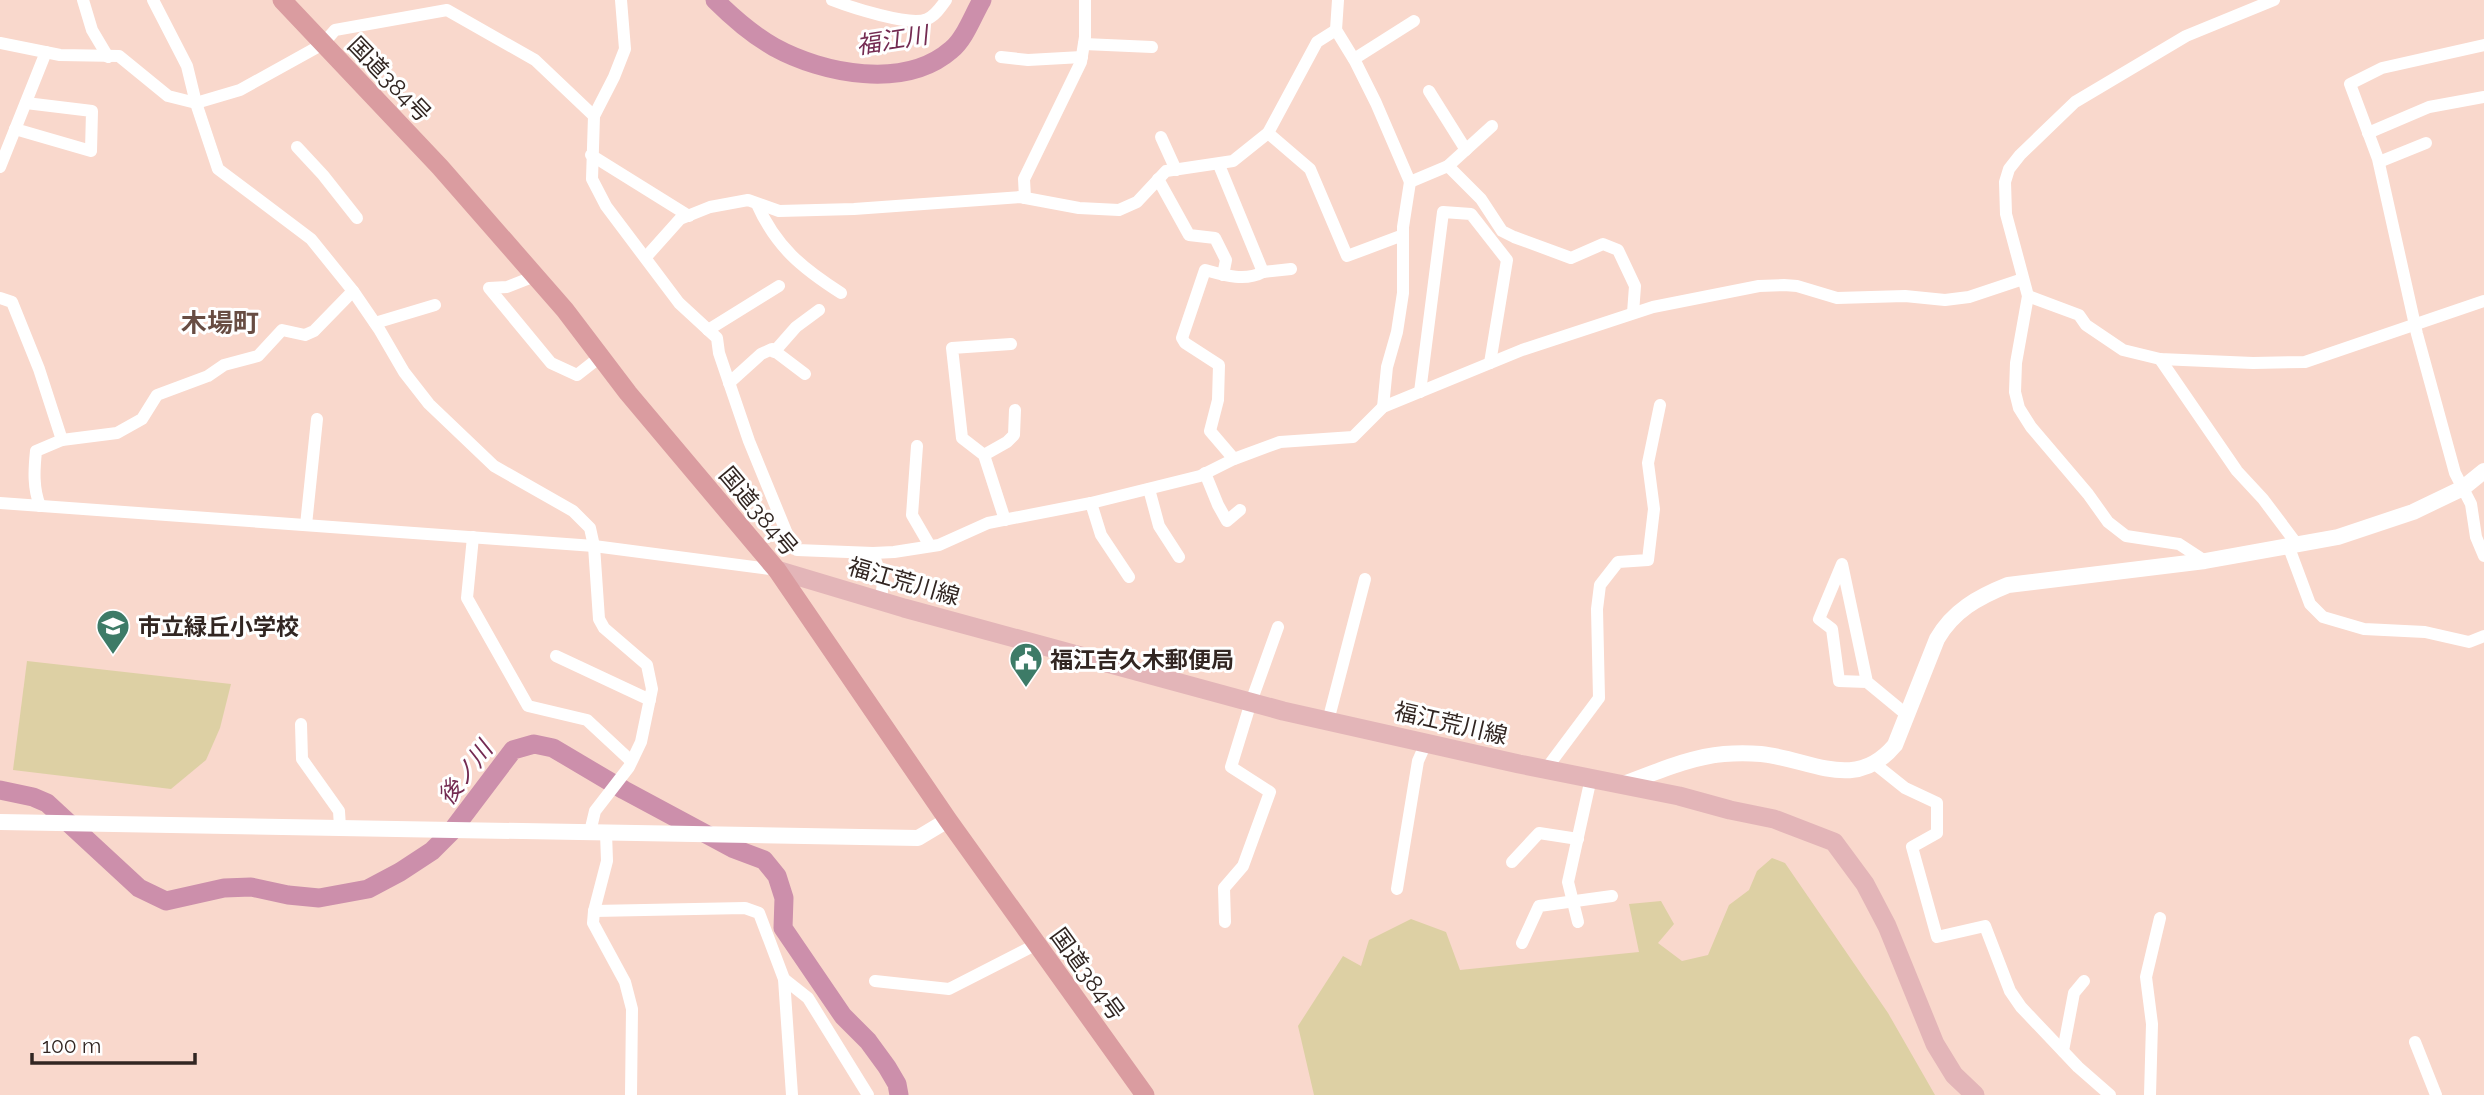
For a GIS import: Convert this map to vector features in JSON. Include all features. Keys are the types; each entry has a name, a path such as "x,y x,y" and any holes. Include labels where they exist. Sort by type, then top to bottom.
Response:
{"highway":[{"name":"国道384号","path":"282,0 440,167 565,310 777,570 947,820 1145,1095"}],"main road":[{"name":"福江荒川線","path":"777,570 1251,702 1774,819 1834,842 1865,884 1887,926 1936,1044 1954,1074 1975,1095"}],"street":[{"path":"83,0 92,30 108,57"},
{"path":"153,0 187,66 195,103 218,169 312,239 353,291 404,372 429,404 494,466 573,511 590,528 594,546 599,619 604,628 647,665 652,689 641,741 631,761 595,811 607,861 593,923 625,982 632,1009 631,1095"},
{"path":"621,0 625,49 594,116 592,179 606,206 679,303 717,338 719,354 749,441 790,541 797,551 873,553 930,547 988,523 1091,503 1205,473 1234,458 1280,442 1353,437 1383,407 1522,349 1633,313 1700,296 1759,286 1797,286 1837,298 1886,296 1945,300 1979,294 2023,279"},
{"path":"832,0 849,7 915,22 928,19 946,0"},
{"path":"1025,198 1024,179 1083,50 1085,0"},
{"path":"1338,0 1336,30 1376,103 1410,182 1403,235 1403,293 1397,332 1387,367 1383,407"},
{"path":"2205,561 2179,544 2126,536 2108,522 2031,427 2019,408 2015,392 2016,363 2028,296 2004,198 2005,182 2009,169 2020,155 2075,102 2186,36 2274,0"},
{"path":"0,43 60,55 119,56 168,96 195,103 240,90 323,44 335,30 447,5 535,60 594,116"},
{"path":"1354,59 1414,21"},
{"path":"646,257 680,219 710,207 748,200 779,211 1025,198 1079,208 1119,210 1137,202 1166,171 1233,161 1268,134 1317,42 1336,30"},
{"path":"2484,45 2382,68 2350,84 2379,162 2416,325 2455,473 2471,504 2476,537 2484,556"},
{"path":"1001,57 1028,60 1083,50 1152,47"},
{"path":"0,167 46,52"},
{"path":"1429,91 1466,150"},
{"path":"2368,133 2429,107 2484,97"},
{"path":"15,129 91,151 92,111 26,103"},
{"path":"1410,182 1448,166 1492,126"},
{"path":"1268,134 1310,169 1347,257 1403,235"},
{"path":"1161,137 1176,170"},
{"path":"2379,162 2426,143"},
{"path":"297,147 357,218"},
{"path":"592,155 689,216"},
{"path":"1219,165 1263,272"},
{"path":"1448,166 1481,199 1503,231 1514,237 1571,257 1604,244 1618,250 1635,286 1633,313"},
{"path":"1158,180 1189,235 1215,237 1226,260 1223,275"},
{"path":"757,204 768,228 790,254 814,276 841,293"},
{"path":"1420,392 1443,212 1471,214 1507,260 1490,363"},
{"path":"1234,458 1210,431 1218,400 1219,365 1185,343 1182,338 1205,270 1223,275 1255,277 1263,272 1291,269"},
{"path":"535,276 507,287 489,288 551,363 577,375 600,356"},
{"path":"708,330 779,286"},
{"path":"40,506 36,496 34,473 36,451 62,440 117,433 142,419 157,395 208,376 225,365 258,356 282,330 305,335 314,331 353,291"},
{"path":"2028,296 2079,315 2086,325 2123,350 2160,359 2253,363 2305,362 2484,301"},
{"path":"0,298 12,302 39,369 62,440"},
{"path":"375,323 435,305"},
{"path":"775,352 796,327 819,310"},
{"path":"1005,520 984,455 962,438 952,348 1011,344"},
{"path":"729,383 761,354 772,349 805,374"},
{"path":"2160,359 2237,471 2263,499 2292,544 2310,604 2323,617 2364,629 2425,632 2469,642 2484,636"},
{"path":"1546,769 1599,698 1597,609 1600,585 1618,562 1648,560 1654,509 1648,463 1660,405"},
{"path":"984,455 1014,435 1015,410"},
{"path":"306,525 317,419"},
{"path":"917,446 912,515 930,547"},
{"path":"1621,785 1723,754 1762,754 1828,770 1858,770 1875,764 1895,745 1944,626 1958,612 1984,595 2008,585 2205,561 2338,537 2413,512 2463,488 2484,471"},
{"path":"1205,473 1227,521 1240,510"},
{"path":"1149,489 1159,526 1179,557"},
{"path":"0,503 594,546 777,570"},
{"path":"1091,503 1101,535 1129,577"},
{"path":"473,537 467,598 528,706 587,720 631,761"},
{"path":"873,553 883,582 881,600"},
{"path":"1867,682 1843,564 1819,619 1832,628 1839,681 1867,682 1907,715"},
{"path":"1328,720 1365,579"},
{"path":"1225,922 1224,888 1243,866 1270,792 1231,767 1278,627"},
{"path":"556,656 650,700"},
{"path":"301,724 302,759 340,811 340,827"},
{"path":"1397,888 1418,761 1426,743"},
{"path":"1875,764 1906,788 1937,803 1937,833 1913,847 1937,937 1985,926 2010,991 2021,1007 2110,1095"},
{"path":"1578,922 1569,882 1591,778"},
{"path":"0,822 918,838 947,820"},
{"path":"1512,862 1539,833 1578,839"},
{"path":"1522,943 1539,906 1612,897"},
{"path":"594,911 745,908 758,913 784,979 793,1095"},
{"path":"2150,1095 2152,1024 2146,977 2160,918"},
{"path":"875,981 949,989 1037,944"},
{"path":"784,979 808,998 868,1095"},
{"path":"2063,1051 2074,993 2084,981"},
{"path":"2415,1042 2436,1095"}],"shaded area":[{"path":"27,661 231,684 220,728 206,760 171,789 13,770"},
{"path":"1772,858 1785,863 1888,1013 1935,1095 1314,1095 1298,1026 1343,956 1361,966 1369,940 1411,919 1446,932 1460,970 1639,952 1629,904 1661,901 1674,924 1658,943 1682,961 1708,955 1729,905 1749,890 1757,871"}],"waterway":[{"name":"福江川","path":"715,0 758,37 794,57 864,74 911,70 932,62 956,45 982,0"},
{"name":"後ノ川","path":"0,790 47,803 139,888 166,901 224,888 251,887 319,898 368,889 400,872 432,851 451,832 513,750 534,744 553,748 732,848 764,860 777,876 784,898 783,928 843,1016 868,1041 887,1067 897,1084 899,1095"}],"place":[{"name":"市立緑丘小学校","path":"113,656"},
{"name":"福江吉久木郵便局","path":"1026,689"}],"district":[{"name":"木場町","path":"220,323"}]}
